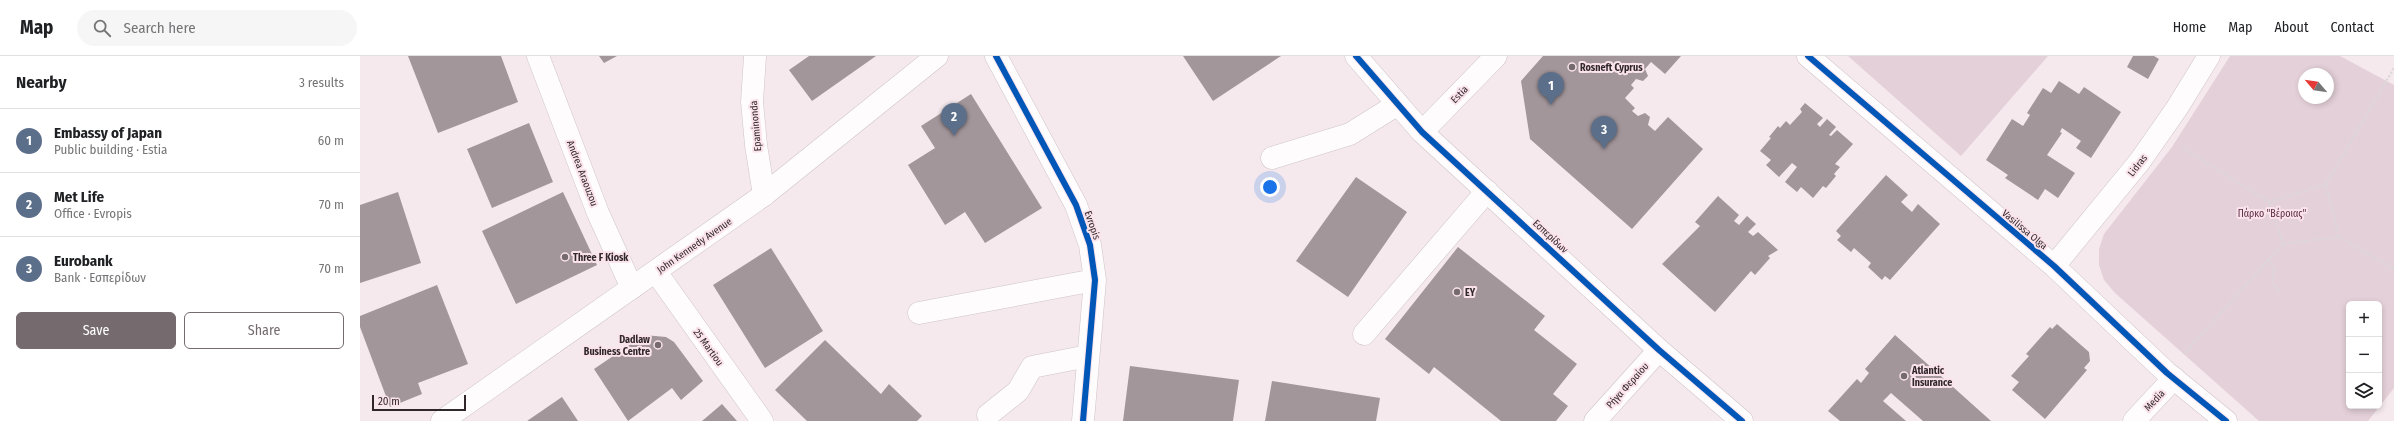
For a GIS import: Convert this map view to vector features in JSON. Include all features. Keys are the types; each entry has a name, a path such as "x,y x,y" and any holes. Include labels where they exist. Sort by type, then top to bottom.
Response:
{"street":[{"name":"Andrea Araouzou","path":"538,56 598,212 632,288"},
{"name":"Epaminonda","path":"755,56 752,102 756,145 764,195"},
{"name":"John Kennedy Avenue","path":"442,421 764,195 937,56"},
{"name":"Evropis","path":"996,56 1076,205 1090,245 1095,280 1082,421"},
{"name":"Εσπερίδων","path":"1356,56 1422,132 1659,350 1742,421"},
{"name":"Estia","path":"1422,132 1496,56"},
{"name":"Vasilissa Olga","path":"1808,56 2054,266 2170,376 2226,421"},
{"name":"Lidras","path":"2054,266 2140,161 2160,134 2209,56"},
{"path":"1272,158 1350,134 1398,104"},
{"path":"1364,334 1487,191"},
{"name":"25 Martiou","path":"656,272 762,421"},
{"path":"918,313 1095,280"},
{"name":"Ρήγα Φεραίου","path":"1595,421 1659,350"},
{"path":"988,415 1018,391 1032,367 1088,356"},
{"name":"Media","path":"2134,421 2170,376"}],"path":[{"path":"2268,202 2326,184 2394,68"},
{"path":"2160,134 2268,202 2283,244"},
{"path":"2326,184 2339,237"},
{"path":"2170,376 2283,244 2339,237 2394,270"},
{"path":"2269,260 2274,268 2272,282 2280,293"}],"green space":[{"path":"1848,56 2048,56 1961,156"},
{"name":"Πάρκο \"Βέροιας\"","path":"2230,56 2340,56 2394,85 2394,388 2382,403 2382,301 2346,301 2346,409 2377,409 2368,421 2259,421 2115,293 2104,280 2099,265 2099,249 2104,234 2172,147"}],"building":[{"path":"408,56 501,56 518,102 438,133"},
{"path":"599,56 617,56 604,63"},
{"path":"809,56 876,56 812,101 789,70"},
{"path":"1183,56 1281,56 1213,101"},
{"path":"1543,56 1681,56 1665,74 1651,62 1645,69 1648,76 1643,81 1636,79 1631,85 1634,88 1625,98 1635,108 1632,111 1638,116 1645,113 1650,117 1648,125 1655,131 1668,117 1703,149 1632,229 1530,139 1521,81"},
{"path":"2133,56 2154,56 2159,59 2148,79 2127,67"},
{"path":"2059,81 2079,94 2084,87 2121,112 2091,158 2076,148 2081,141 2062,128 2060,132 2062,133 2047,155 2075,173 2058,198 2045,189 2038,200 2005,178 2008,175 1986,160 2012,119 2023,126 2030,115 2027,113 2043,88 2051,93"},
{"path":"971,94 1042,208 985,243 965,212 945,225 908,165 935,148 921,126"},
{"path":"1805,103 1823,118 1817,124 1820,127 1827,119 1836,127 1829,135 1831,136 1837,130 1853,144 1835,164 1840,167 1834,174 1836,176 1826,188 1823,186 1813,198 1801,187 1797,192 1785,182 1797,167 1792,163 1779,177 1766,165 1771,160 1760,151 1771,138 1769,137 1778,126 1780,128 1786,121 1790,125 1802,112 1800,109"},
{"path":"529,123 553,182 492,208 467,149"},
{"path":"1886,175 1908,195 1901,202 1912,212 1918,204 1940,224 1890,280 1885,276 1882,280 1868,267 1871,263 1854,248 1851,252 1837,240 1841,236 1836,231"},
{"path":"1356,177 1407,212 1348,297 1296,261"},
{"path":"398,192 421,263 360,283 360,205"},
{"path":"563,192 597,265 516,304 482,231"},
{"path":"1718,196 1739,215 1734,221 1739,225 1747,216 1756,224 1748,232 1753,236 1758,232 1778,250 1768,256 1770,258 1755,275 1751,271 1715,312 1662,264 1700,226 1695,222"},
{"path":"1458,247 1545,316 1534,330 1577,364 1553,394 1568,406 1556,421 1501,421 1434,367 1429,374 1385,339"},
{"path":"771,248 823,331 765,368 713,285"},
{"path":"437,285 468,364 418,383 422,394 390,407 360,327 360,316"},
{"path":"2057,324 2089,352 2090,361 2084,368 2087,370 2045,419 2012,390 2019,382 2011,376 2029,356 2026,354 2050,327 2052,329"},
{"path":"644,335 666,337 674,342 703,381 681,400 672,388 628,421 594,369"},
{"name":"Atlantic Insurance","path":"1895,335 1991,421 1923,421 1891,393 1883,401 1906,421 1840,421 1828,411 1857,379 1861,383 1869,373 1865,369"},
{"path":"825,340 881,394 889,384 922,416 917,421 807,421 775,390"},
{"path":"1130,366 1239,380 1233,421 1123,421"},
{"path":"1272,381 1380,398 1376,421 1265,421"},
{"path":"562,397 578,421 527,421"},
{"path":"722,404 737,421 702,421"}],"cycle path":[{"path":"996,56 1076,205 1090,245 1095,280 1083,421"},
{"path":"1356,56 1422,132 1659,350 1742,421"},
{"path":"1808,56 2054,266 2167,373 2226,421"}],"place":[{"name":"Rosneft Cyprus","path":"1572,67"},
{"name":"Embassy of Japan","path":"1551,105"},
{"name":"Met Life","path":"954,136"},
{"name":"Eurobank","path":"1604,149"},
{"name":"Three F Kiosk","path":"565,257"},
{"name":"EY","path":"1457,292"},
{"name":"Dadlaw Business Centre","path":"658,345"},
{"name":"Atlantic Insurance","path":"1904,376"}]}
